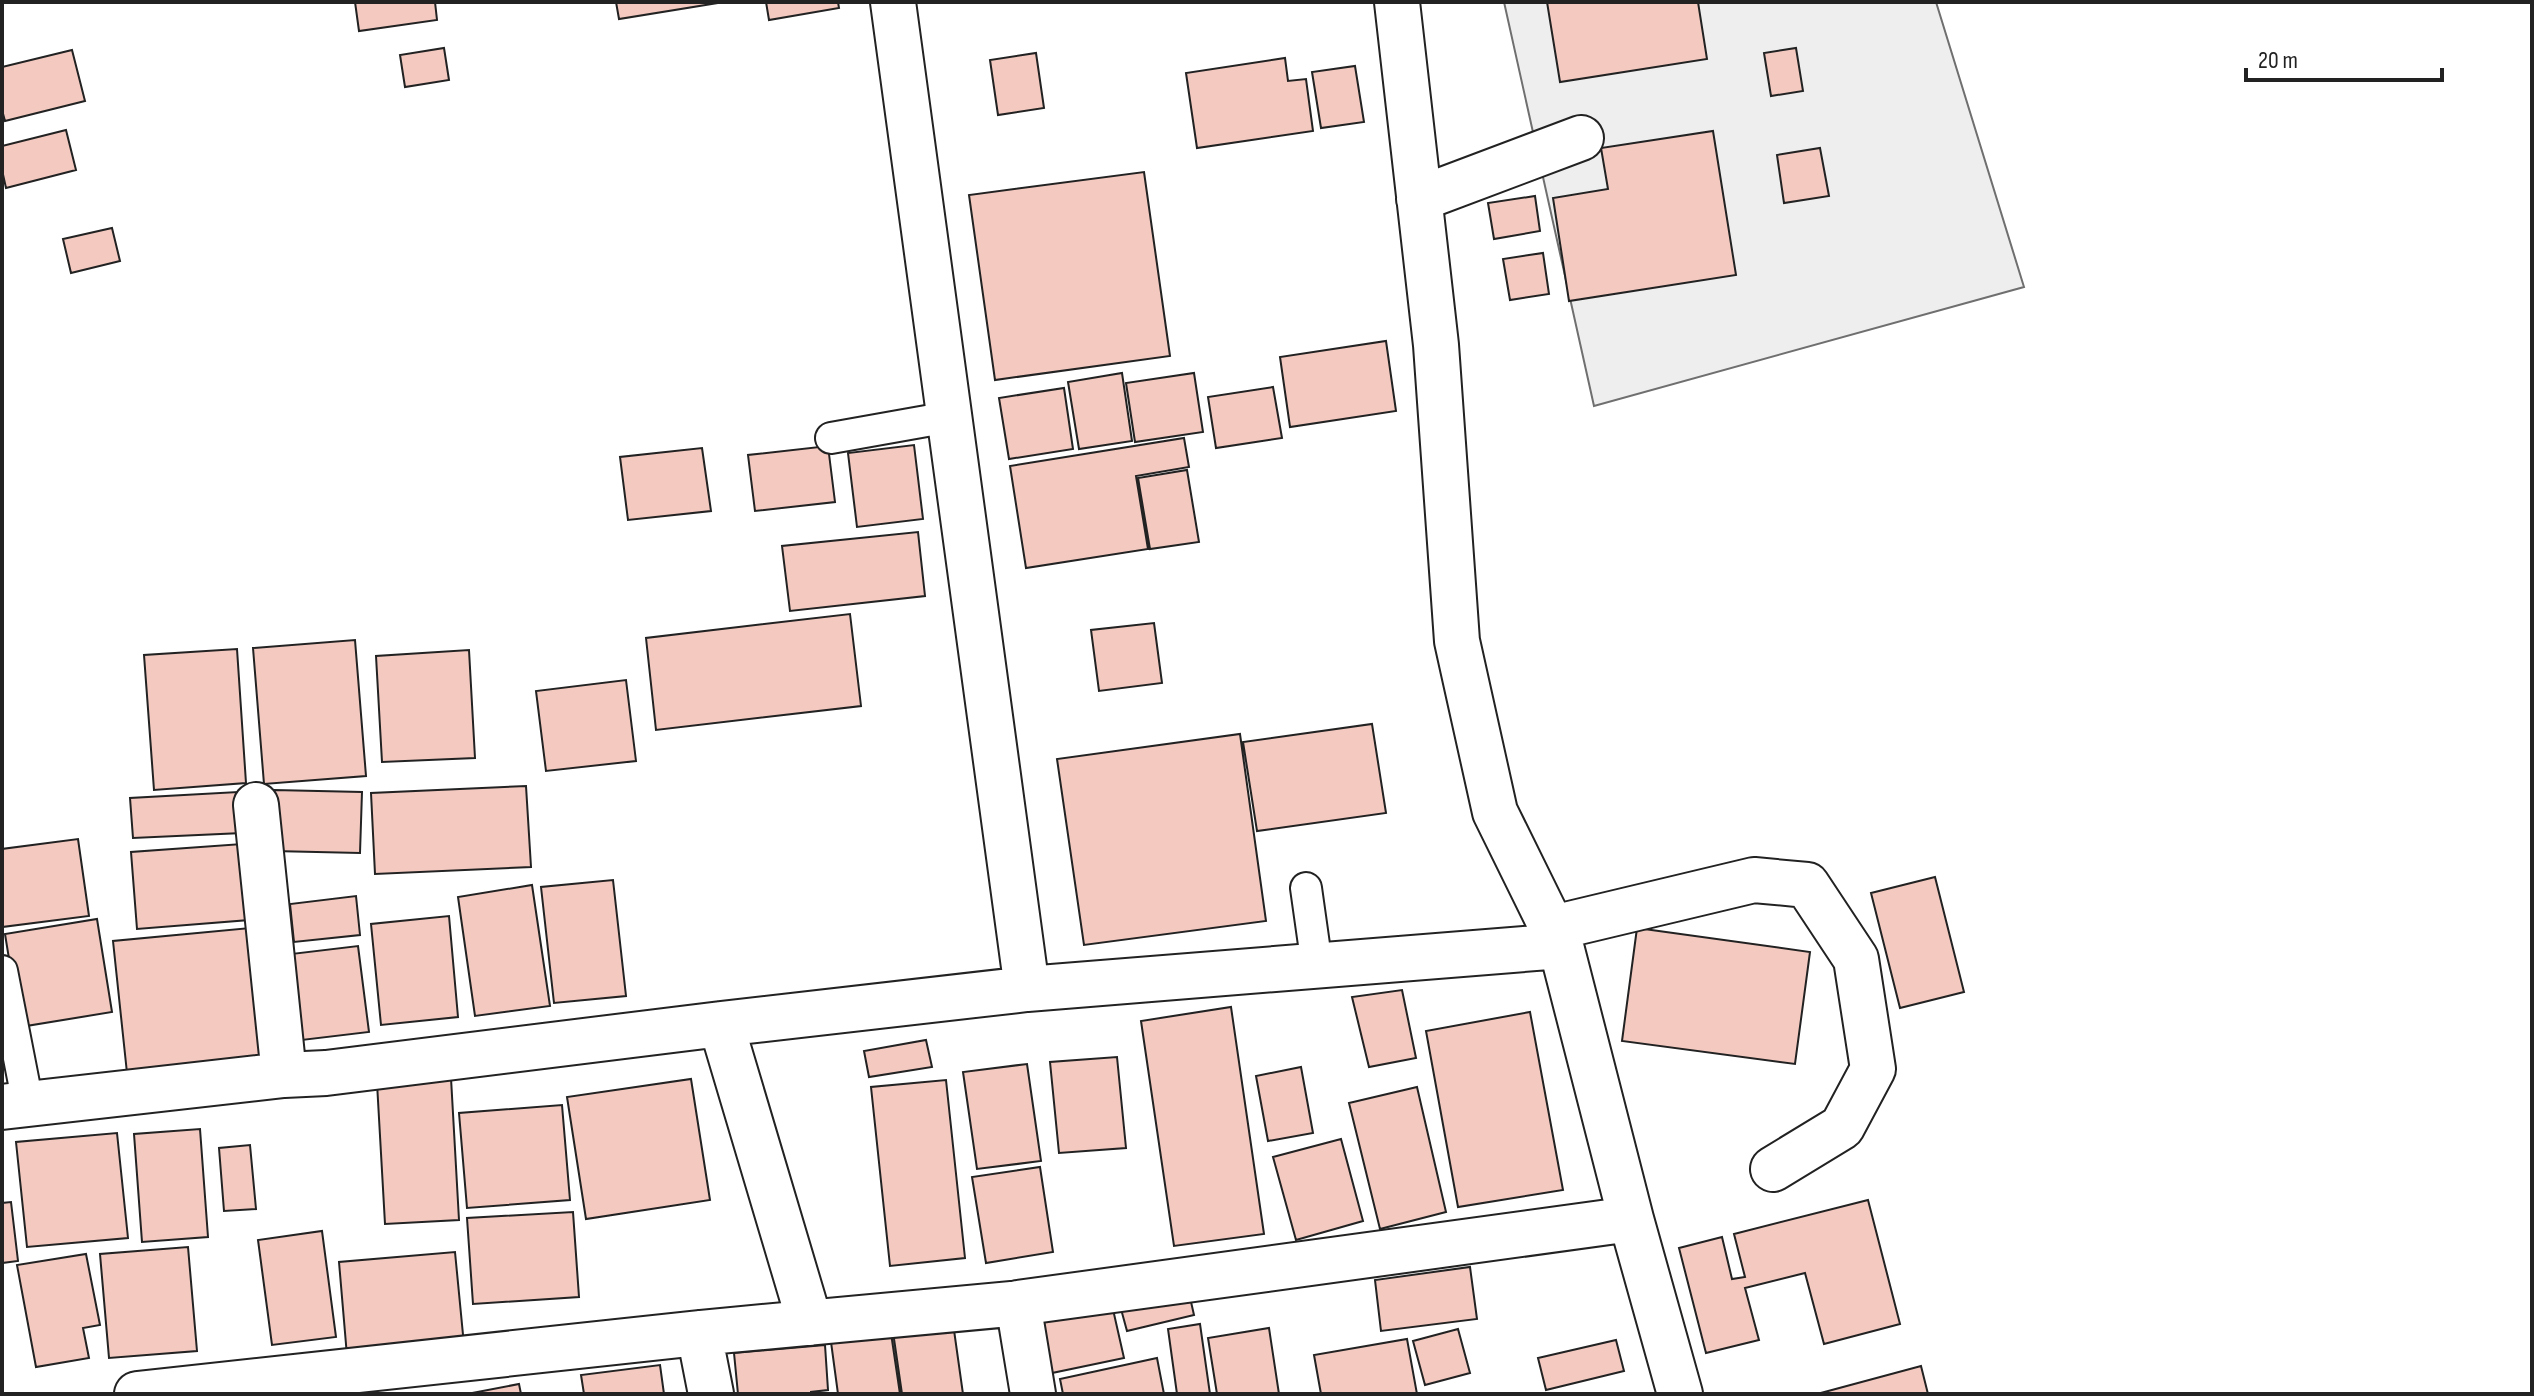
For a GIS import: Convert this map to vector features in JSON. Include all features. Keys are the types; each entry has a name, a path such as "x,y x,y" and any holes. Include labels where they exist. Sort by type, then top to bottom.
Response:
{"street":[{"path":"893,2 1027,989"},
{"path":"1397,2 1436,345 1457,641 1495,812 1557,937 1680,1394"},
{"path":"1419,199 1581,138"},
{"path":"256,805 284,1075"},
{"path":"15,1105 326,1073 1027,989 1317,966 1557,937 1754,880 1807,885 1856,959 1873,1069 1842,1127 1773,1169"},
{"path":"721,1024 810,1323"},
{"path":"137,1394 352,1382 699,1333 1021,1303 1631,1219"},
{"path":"1021,1303 1018,1303 1033,1394"},
{"path":"699,1333 711,1394"}],"lane":[{"path":"831,438 949,417"},
{"path":"1306,888 1317,966"},
{"path":"2,971 15,1105"}],"shaded area":[{"path":"1504,2 1936,2 2024,287 1594,406"}],"building":[{"path":"355,2 435,2 437,20 359,31"},
{"path":"616,2 724,2 619,19"},
{"path":"766,2 838,2 839,8 769,20"},
{"path":"1547,2 1698,2 1707,59 1560,82"},
{"path":"444,48 449,80 405,87 400,55"},
{"path":"1796,48 1803,91 1771,96 1764,53"},
{"path":"72,50 85,101 5,121 2,67"},
{"path":"1036,53 1044,108 998,115 990,60"},
{"path":"1285,58 1288,81 1306,79 1313,131 1197,148 1186,73"},
{"path":"1355,66 1364,122 1321,128 1312,72"},
{"path":"66,130 76,170 6,188 2,146"},
{"path":"1713,131 1736,275 1569,301 1553,198 1608,189 1601,148"},
{"path":"1820,148 1829,196 1784,203 1777,155"},
{"path":"1144,172 1170,356 995,380 969,195"},
{"path":"1535,196 1540,231 1494,239 1488,203"},
{"path":"112,228 120,261 71,273 63,239"},
{"path":"1543,253 1549,294 1510,300 1503,259"},
{"path":"1386,341 1396,411 1290,427 1280,357"},
{"path":"1122,373 1132,441 1079,449 1068,382"},
{"path":"1194,373 1203,432 1135,442 1126,383"},
{"path":"1273,387 1282,438 1216,448 1208,397"},
{"path":"1064,388 1073,449 1009,459 999,398"},
{"path":"1184,438 1189,467 1136,476 1148,549 1026,568 1010,466"},
{"path":"914,445 923,519 857,527 848,453"},
{"path":"828,446 835,502 755,511 748,455"},
{"path":"702,448 711,511 628,520 620,457"},
{"path":"1187,470 1199,542 1150,549 1138,478"},
{"path":"918,532 925,596 790,611 782,546"},
{"path":"850,614 861,706 656,730 646,638"},
{"path":"1154,623 1162,683 1099,691 1091,630"},
{"path":"355,640 366,776 264,784 253,648"},
{"path":"237,649 246,783 154,790 144,655"},
{"path":"469,650 475,758 382,762 376,656"},
{"path":"626,680 636,761 546,771 536,691"},
{"path":"1372,724 1386,813 1257,831 1243,742"},
{"path":"1240,734 1266,921 1084,945 1057,759"},
{"path":"526,786 531,867 375,874 371,793"},
{"path":"274,790 362,792 360,853 273,851"},
{"path":"238,792 242,833 133,838 130,798"},
{"path":"78,839 89,916 2,927 2,849"},
{"path":"242,844 249,920 137,929 131,852"},
{"path":"1935,877 1964,992 1900,1008 1871,893"},
{"path":"613,880 626,996 554,1003 541,887"},
{"path":"532,885 550,1006 475,1016 458,897"},
{"path":"356,896 360,935 294,942 290,904"},
{"path":"449,916 458,1017 381,1025 371,924"},
{"path":"97,919 112,1012 20,1027 5,934"},
{"path":"250,928 263,1059 127,1073 113,941"},
{"path":"1637,928 1810,952 1795,1064 1622,1041"},
{"path":"358,946 369,1032 302,1040 291,954"},
{"path":"1402,990 1416,1058 1369,1067 1352,997"},
{"path":"1231,1007 1264,1234 1174,1246 1141,1021"},
{"path":"1530,1012 1563,1190 1458,1207 1426,1031"},
{"path":"926,1040 932,1067 869,1077 864,1051"},
{"path":"1117,1057 1126,1148 1059,1153 1050,1062"},
{"path":"1027,1064 1041,1161 977,1169 963,1072"},
{"path":"1301,1067 1313,1133 1268,1141 1256,1076"},
{"path":"451,1078 459,1220 385,1224 377,1083"},
{"path":"691,1079 710,1200 586,1219 567,1097"},
{"path":"946,1080 965,1258 890,1266 871,1087"},
{"path":"1417,1087 1446,1212 1380,1229 1349,1103"},
{"path":"562,1105 570,1200 467,1208 459,1113"},
{"path":"200,1129 208,1237 142,1242 134,1134"},
{"path":"117,1133 128,1238 27,1247 16,1142"},
{"path":"1341,1139 1363,1221 1296,1240 1273,1157"},
{"path":"250,1145 256,1209 224,1211 219,1148"},
{"path":"1040,1167 1053,1252 986,1263 972,1177"},
{"path":"1868,1200 1900,1324 1824,1344 1805,1273 1745,1288 1759,1340 1706,1353 1679,1248 1722,1237 1732,1279 1745,1277 1734,1234"},
{"path":"11,1202 18,1261 2,1263 2,1203"},
{"path":"573,1212 579,1297 473,1304 467,1218"},
{"path":"322,1231 336,1337 272,1345 258,1240"},
{"path":"188,1247 197,1351 109,1358 100,1254"},
{"path":"455,1252 464,1345 347,1356 339,1262"},
{"path":"86,1254 100,1325 83,1328 89,1358 36,1367 17,1265"},
{"path":"1470,1267 1477,1319 1381,1331 1375,1280"},
{"path":"1189,1293 1194,1315 1127,1331 1121,1309"},
{"path":"1112,1305 1124,1358 1052,1373 1040,1321"},
{"path":"953,1323 963,1394 902,1394 893,1332"},
{"path":"1200,1324 1210,1394 1177,1394 1168,1329"},
{"path":"1269,1328 1279,1394 1217,1394 1208,1338"},
{"path":"1458,1329 1470,1373 1425,1385 1413,1341"},
{"path":"891,1333 900,1394 838,1394 831,1342"},
{"path":"1407,1339 1417,1394 1321,1394 1314,1355"},
{"path":"1616,1340 1624,1371 1546,1390 1538,1358"},
{"path":"825,1345 828,1390 811,1394 738,1394 734,1353"},
{"path":"1157,1358 1164,1394 1063,1394 1060,1379"},
{"path":"660,1365 664,1394 584,1394 581,1375"},
{"path":"1921,1366 1928,1394 1817,1394"},
{"path":"519,1384 521,1394 467,1394"}]}
